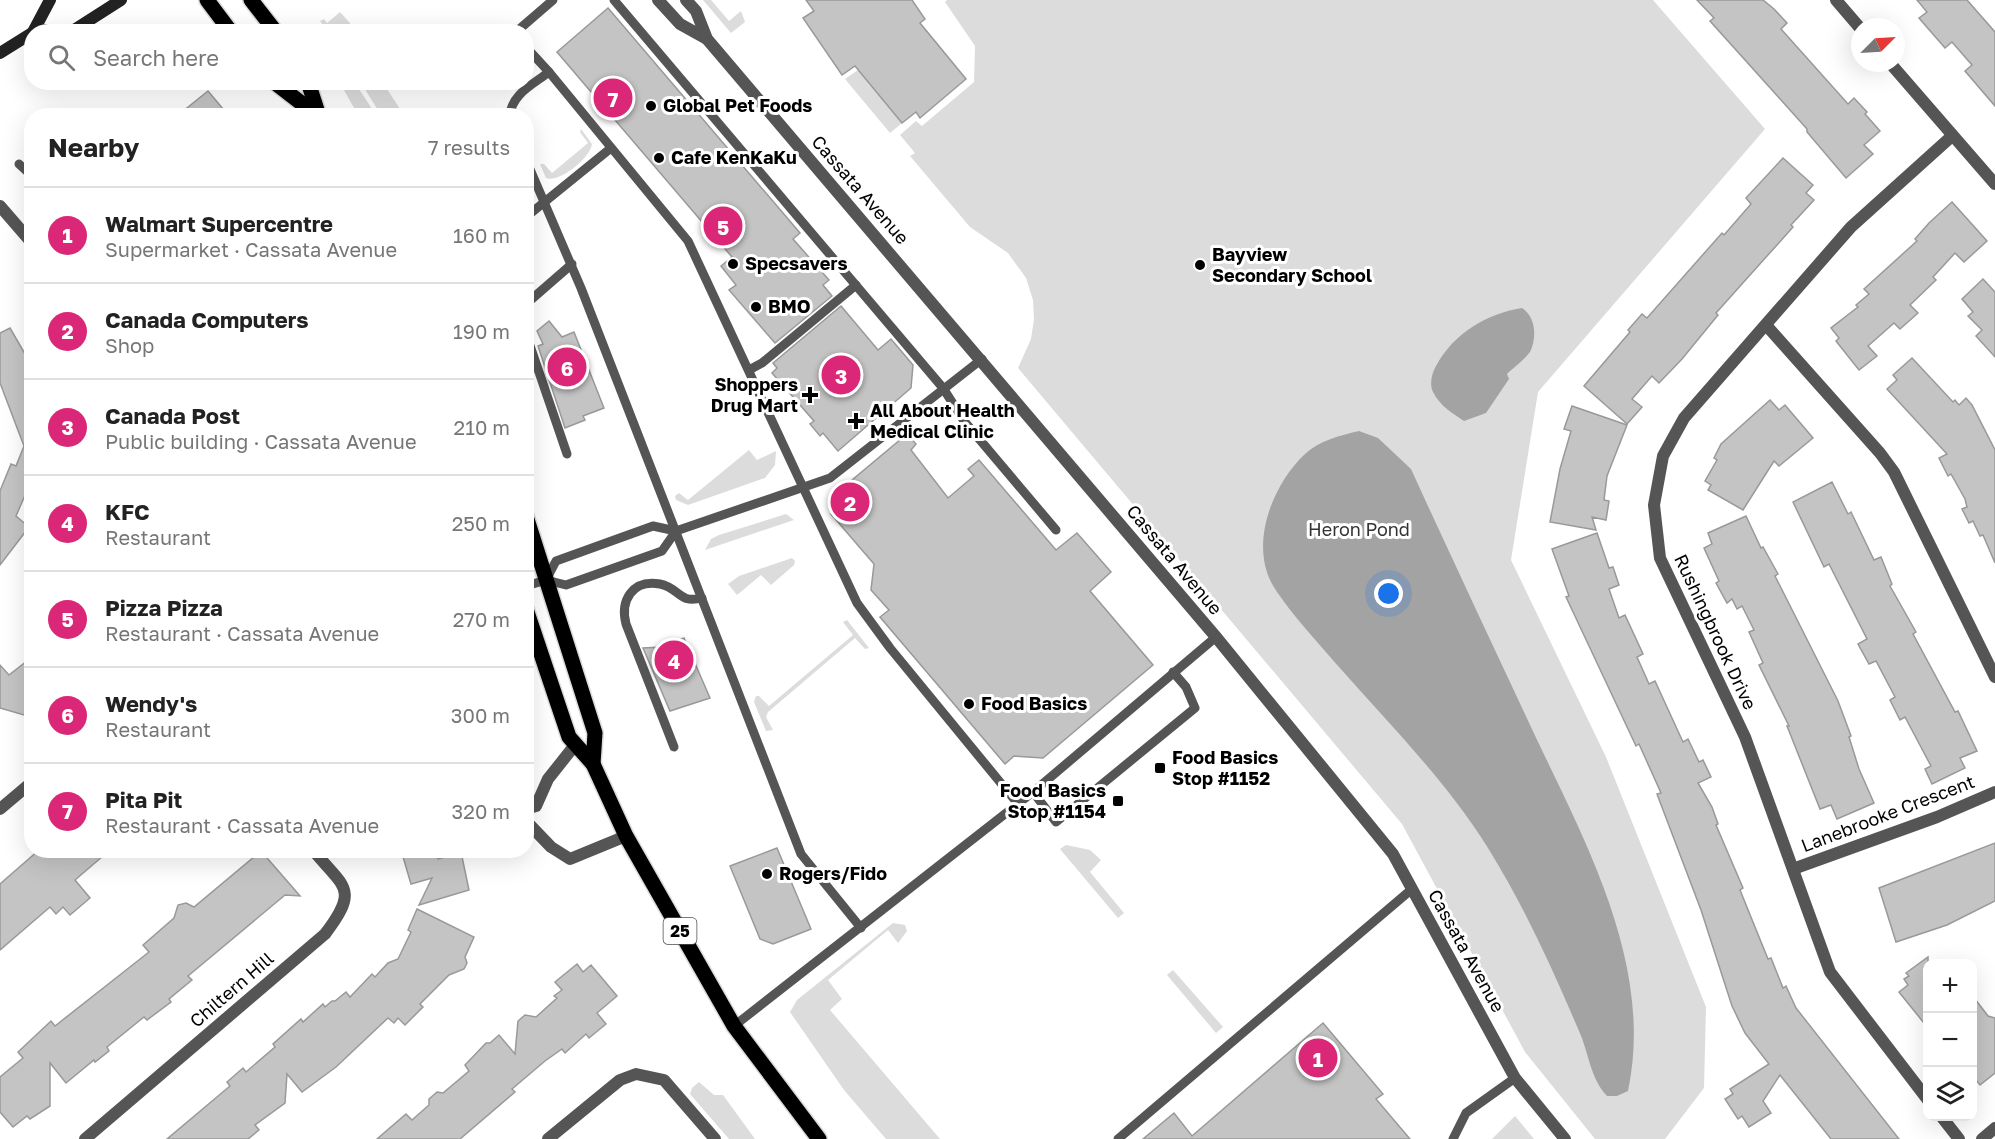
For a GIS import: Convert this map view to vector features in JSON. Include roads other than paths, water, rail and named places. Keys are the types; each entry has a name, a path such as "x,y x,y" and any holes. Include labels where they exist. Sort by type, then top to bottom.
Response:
{"main road":[{"path":"37,24 50,0"},
{"path":"83,24 121,0"},
{"path":"207,0 225,24"},
{"path":"251,0 270,24"},
{"path":"0,53 24,37"},
{"path":"284,90 308,108"},
{"path":"310,90 316,108"},
{"name":"25","path":"534,542 595,733 593,765"},
{"name":"25","path":"534,633 569,737 593,765 626,836 734,1026 819,1139"}],"street":[{"name":"Cassata Avenue","path":"658,0 680,24 707,39"},
{"name":"Cassata Avenue","path":"686,0 696,11 707,39 982,359 1216,637 1393,854 1515,1078 1565,1139"},
{"path":"1836,0 1851,18"},
{"path":"1898,72 1995,184"},
{"name":"Rushingbrook Drive","path":"1923,1093 1830,972 1745,737 1660,558 1654,522 1658,477 1663,456 1684,418 1851,227 1952,136"},
{"path":"0,206 24,234"},
{"path":"1766,325 1880,453 1894,472 1995,677"},
{"path":"534,807 548,779 575,745"},
{"path":"0,809 24,789"},
{"name":"Lanebrooke Crescent","path":"1793,869 1937,817 1995,792"},
{"path":"534,829 551,847 570,859 626,836"},
{"name":"Chiltern Hill","path":"85,1139 325,934 343,911 345,894 338,875 321,858"},
{"path":"548,1139 620,1080 636,1074 664,1080 715,1139"},
{"path":"1945,1121 1959,1139"},
{"path":"1982,1139 1995,1128"}],"lane":[{"path":"525,24 553,0"},
{"path":"614,0 943,388 963,421 1056,530"},
{"path":"534,56 688,241 857,603 890,648 1018,804"},
{"path":"534,84 549,72"},
{"path":"510,108 526,90"},
{"path":"534,210 611,148"},
{"path":"19,164 24,169"},
{"path":"534,180 572,264 801,854 861,928"},
{"path":"534,297 572,264"},
{"path":"749,370 762,363 856,285"},
{"path":"534,357 567,454"},
{"path":"546,580 556,561 653,526 675,531 804,488 834,475 982,359"},
{"path":"534,584 546,580 566,585 662,551 675,531"},
{"path":"674,747 626,624 624,604 631,592 645,584 668,587 682,598 691,600 702,598"},
{"path":"734,1026 1033,792 1216,637"},
{"path":"1033,792 1056,822 1195,708 1186,687 1173,672"},
{"path":"1118,1139 1412,890"},
{"path":"1453,1139 1458,1124 1466,1113 1515,1078"}],"place":[{"name":"Pita Pit","path":"613,98"},
{"name":"Global Pet Foods","path":"651,106"},
{"name":"Cafe KenKaKu","path":"659,158"},
{"name":"Pizza Pizza","path":"723,226"},
{"name":"Specsavers","path":"733,264"},
{"name":"Bayview Secondary School","path":"1200,265"},
{"name":"BMO","path":"756,307"},
{"name":"Wendy's","path":"567,367"},
{"name":"Canada Post","path":"841,375"},
{"name":"Shoppers Drug Mart","path":"810,395"},
{"name":"All About Health Medical Clinic","path":"856,421"},
{"name":"Canada Computers","path":"850,502"},
{"name":"KFC","path":"674,660"},
{"name":"Food Basics","path":"969,704"},
{"name":"Food Basics Stop #1152","path":"1160,768"},
{"name":"Food Basics Stop #1154","path":"1118,801"},
{"name":"Rogers/Fido","path":"767,874"},
{"name":"Walmart Supercentre","path":"1318,1058"}],"park label":[{"name":"Heron Pond","path":"1359,530"}]}
